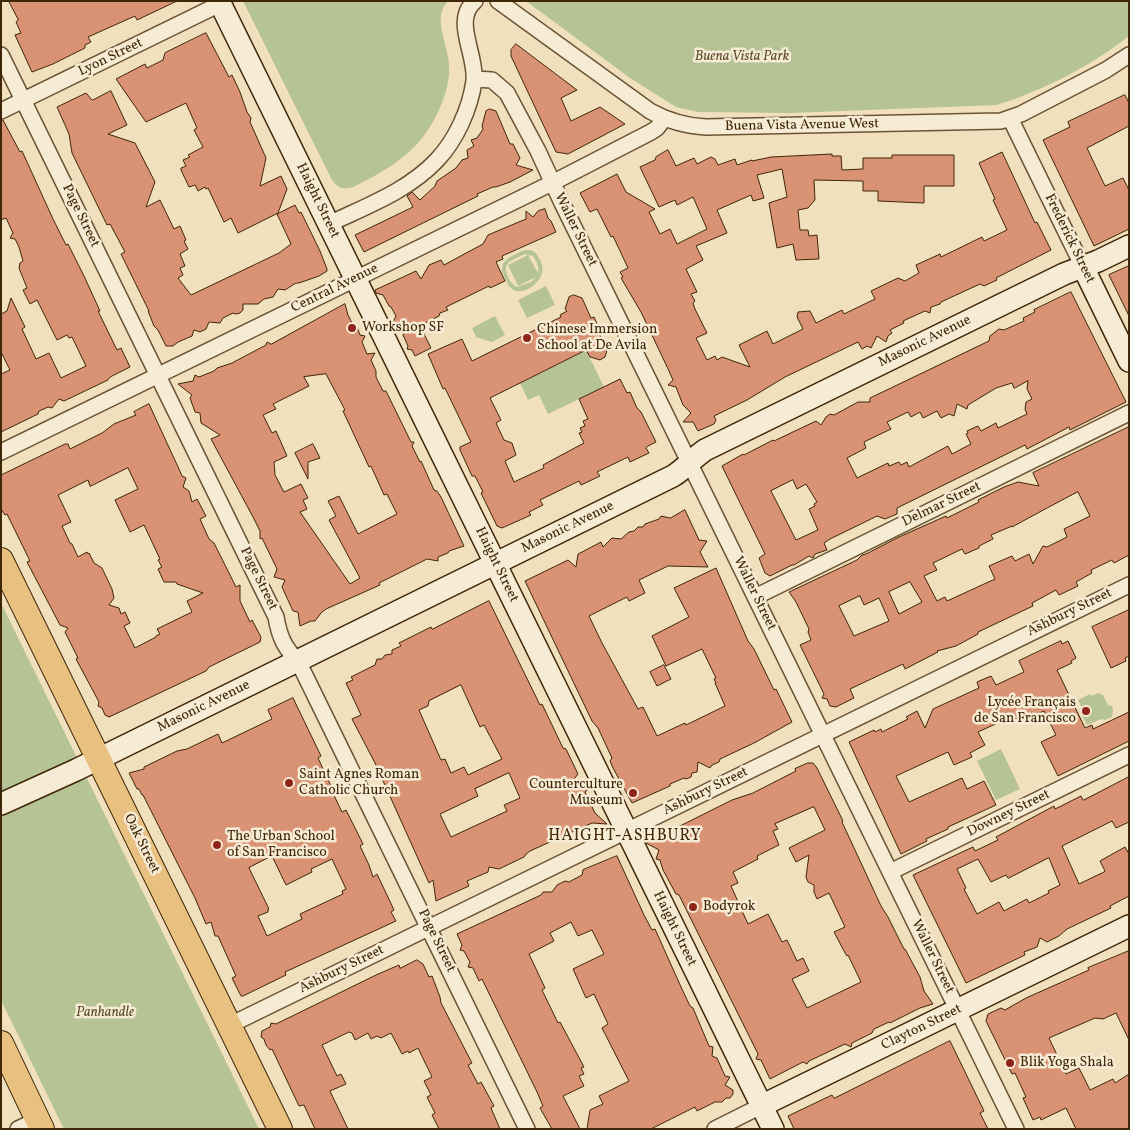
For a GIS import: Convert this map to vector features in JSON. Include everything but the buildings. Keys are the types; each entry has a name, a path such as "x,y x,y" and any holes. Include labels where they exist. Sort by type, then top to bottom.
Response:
{"main road":[{"name":"Oak Street","path":"1,560 280,1129"},
{"path":"1,1043 33,1126"}],"street":[{"path":"329,224 409,184 437,159 460,125 470,100 474,79 471,49 464,21 466,12 475,1"},
{"name":"Buena Vista Avenue West","path":"498,1 647,109 664,119 686,126 994,122 1021,114 1106,70 1129,55"},
{"name":"Lyon Street","path":"1,112 220,2"},
{"name":"Haight Street","path":"220,2 772,1129"},
{"name":"Page Street","path":"1,55 276,616 279,634 287,651 298,661 528,1129"},
{"name":"Waller Street","path":"474,79 492,80 507,92 538,151 1016,1129"},
{"name":"Frederick Street","path":"1010,118 1129,361"},
{"name":"Central Avenue","path":"1,452 552,183 651,132 664,119"},
{"name":"Masonic Avenue","path":"1,804 99,759 673,476 683,470 705,450 1050,281 1129,246"},
{"name":"Delmar Street","path":"755,597 1129,413"},
{"name":"Ashbury Street","path":"230,1025 1129,585"},
{"name":"Downey Street","path":"890,872 1129,755"},
{"name":"Clayton Street","path":"715,1129 1129,926"}],"green space":[{"path":"243,1 448,1 442,13 441,26 448,58 449,79 435,118 420,141 390,167 356,186 343,188 336,184 332,180"},
{"name":"Buena Vista Park","path":"526,1 1129,1 1129,36 1099,57 1066,76 1032,92 997,105 791,113 698,112 676,107 630,78"},
{"path":"529,250 538,256 542,267 542,274 539,280 528,289 516,291 508,285 502,267 507,259 519,252","holes":["524,254 533,256 538,266 538,273 528,255 508,265 518,286 536,277 531,282 517,287 508,278 506,266 509,262"]},
{"path":"546,286 555,305 527,318 518,300"},
{"path":"495,316 505,335 492,342 476,337 472,328"},
{"path":"586,350 604,387 548,414 539,395 528,400 520,383"},
{"name":"Panhandle","path":"1,603 259,1129 64,1129 1,1000"},
{"path":"1098,693 1103,695 1108,705 1112,706 1112,717 1087,725 1079,710 1082,708 1078,700 1090,694 1091,696"},
{"path":"1001,749 1020,789 996,800 977,761"}],"place":[{"name":"Workshop SF","path":"352,328"},
{"name":"Chinese Immersion School at De Avila","path":"527,338"},
{"name":"Lycée Français de San Francisco","path":"1086,711"},
{"name":"Saint Agnes Roman Catholic Church","path":"289,783"},
{"name":"Counterculture Museum","path":"633,793"},
{"name":"The Urban School of San Francisco","path":"217,845"},
{"name":"Bodyrok","path":"693,907"},
{"name":"Blik Yoga Shala","path":"1010,1063"}],"district":[{"name":"HAIGHT-ASHBURY","path":"625,837"}]}
